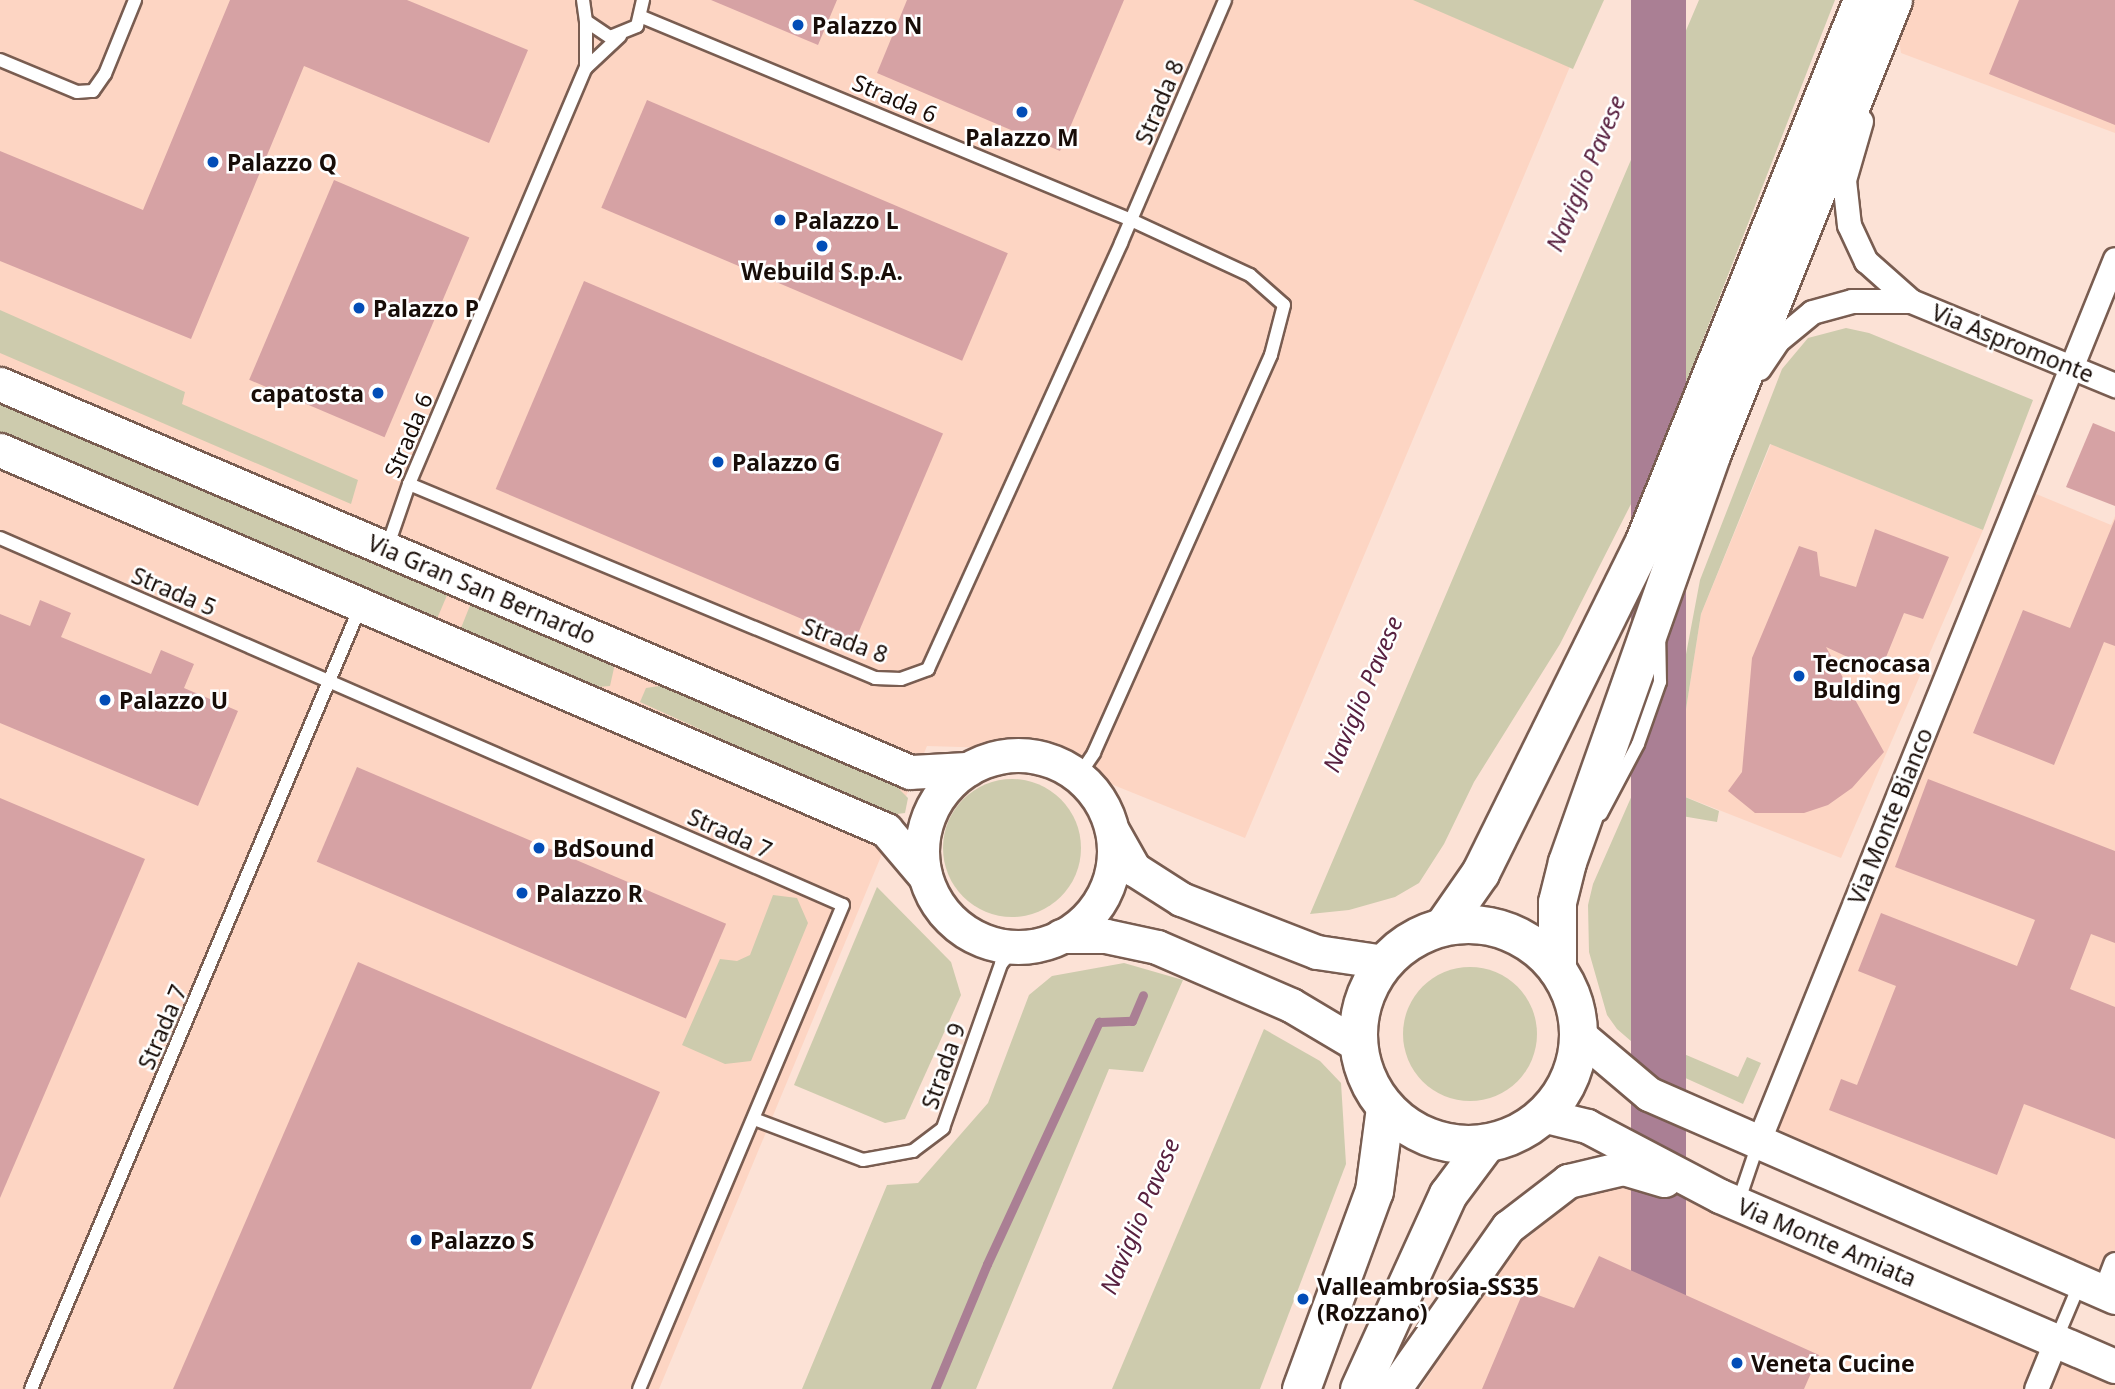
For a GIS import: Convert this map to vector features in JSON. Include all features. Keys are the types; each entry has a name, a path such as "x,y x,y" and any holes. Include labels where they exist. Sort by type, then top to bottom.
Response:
{"main road":[{"path":"1557,969 1557,902 1689,517 1882,2"},
{"path":"1443,926 1480,873 1644,541 1882,2"},
{"name":"Via Gran San Bernardo","path":"0,384 910,772 968,769"},
{"path":"0,450 886,830 925,876 938,904 958,926 986,941 1016,947 1061,936 1106,936 1157,947 1291,1005 1358,1045"},
{"path":"925,876 922,845 928,815 944,789 968,769 995,758 1024,755 1052,761 1078,776 1098,798 1134,869 1181,899 1317,952 1384,961"},
{"path":"1061,936 1090,913 1108,882 1114,853 1110,824"},
{"path":"1476,924 1507,931 1535,946 1557,969 1573,999 1578,1034 1574,1064 1562,1092 1542,1115 1516,1133 1486,1143 1458,1144 1431,1138 1385,1107 1367,1078 1358,1045 1359,1015 1368,986 1384,961 1401,946 1443,926 1476,924"},
{"path":"1578,1034 1649,1094 2104,1284"},
{"path":"1301,1389 1374,1191 1385,1107"},
{"name":"Via Monte Amiata","path":"1542,1115 1587,1126 1729,1200 2115,1366"},
{"path":"1359,1389 1448,1194 1486,1143"},
{"path":"1395,1389 1508,1227 1568,1181 1623,1168 1729,1200"}],"street":[{"path":"1882,2 1844,180 1849,225 1866,261 1911,301"},
{"name":"Via Monte Bianco","path":"1759,1140 2115,259"},
{"path":"1689,517 1719,472 1758,371 1777,341 1812,312 1834,303 1911,301"},
{"name":"Via Aspromonte","path":"1911,301 2115,385"},
{"path":"2036,1389 2056,1340"}],"lane":[{"path":"0,61 77,92 93,91 105,74 135,0"},
{"path":"642,17 643,0"},
{"name":"Strada 8","path":"410,484 875,678 910,676 928,670 1131,220 1225,0"},
{"name":"Strada 6","path":"387,549 410,484 586,68 586,21 582,1"},
{"name":"Strada 6","path":"586,68 642,17 1131,220"},
{"path":"586,21 601,34 620,36"},
{"path":"1078,776 1094,753 1266,367 1284,305 1250,275 1131,220"},
{"name":"Strada 5","path":"0,538 331,682"},
{"name":"Strada 7","path":"31,1389 362,605"},
{"name":"Strada 7","path":"331,682 843,905 754,1119"},
{"name":"Strada 9","path":"754,1119 863,1160 913,1151 943,1128 1001,964 1016,947"},
{"path":"639,1389 754,1119"},
{"path":"1729,1200 1759,1140"},
{"path":"2056,1340 2104,1284"}],"shaded area":[{"path":"0,0 1598,0 1245,838 1024,749 927,746 659,1389 0,1389"},
{"path":"1413,0 1604,0 1573,69"},
{"path":"1699,0 1835,0 1665,437 1560,644 1474,782 1444,844 1419,883 1395,897 1349,910 1310,914"},
{"path":"1893,0 2115,0 2115,133 1901,53"},
{"path":"0,310 185,392 182,404 358,480 351,504 0,353"},
{"path":"1846,328 1869,333 2033,400 1983,530 1770,444 1701,614 1673,792 1719,811 1717,822 1670,814 1645,997 1667,999 1651,1040 1738,1077 1747,1057 1761,1063 1743,1104 1661,1067 1617,1029 1607,1015 1589,952 1588,905 1593,884 1680,686 1700,580 1782,369 1808,338"},
{"path":"0,402 448,592 436,621 0,436"},
{"path":"1771,444 1983,530 1841,858 1673,792 1701,614"},
{"path":"2022,488 2111,525 2115,516 2115,1264 2104,1293 1759,1140"},
{"path":"471,603 610,663 614,668 610,686 598,687 461,628"},
{"path":"666,685 892,782 908,798 905,813 889,815 640,702 646,688"},
{"path":"1012,779 1038,784 1061,799 1076,822 1081,848 1076,874 1061,897 1038,912 1012,917 986,912 963,897 948,874 943,848 948,822 963,799 986,784"},
{"path":"877,887 951,962 961,995 905,1119 885,1123 794,1085"},
{"path":"773,895 797,898 808,923 751,1061 725,1064 682,1045 720,959 737,961 750,955"},
{"path":"1124,963 1183,980 1143,1072 1109,1069 976,1389 802,1389 887,1185 918,1183 988,1103 1029,995 1052,976"},
{"path":"1470,967 1496,972 1517,987 1532,1008 1537,1034 1532,1060 1517,1081 1496,1096 1470,1101 1444,1096 1423,1081 1408,1060 1403,1034 1408,1008 1423,987 1444,972"},
{"path":"1264,1029 1320,1061 1341,1083 1346,1164 1260,1389 1112,1389"},
{"path":"1615,1184 1689,1201 2115,1385 2115,1389 1420,1389 1518,1238 1528,1238 1569,1199"}],"water":[{"path":"1631,0 1686,0 1686,1389 1631,1389"}],"building":[{"name":"Palazzo Q","path":"230,0 407,0 528,50 489,143 304,66 191,339 0,261 0,151 143,210"},
{"name":"Palazzo N","path":"711,0 837,0 818,45"},
{"name":"Palazzo M","path":"907,0 1124,0 1060,151 877,73"},
{"path":"2019,0 2115,0 2115,125 1989,74"},
{"name":"Palazzo L","path":"647,100 1008,253 962,361 601,208"},
{"name":"Palazzo P","path":"334,180 469,237 385,437 249,380"},
{"name":"Palazzo G","path":"584,281 943,433 855,641 496,489"},
{"path":"2093,423 2115,432 2115,506 2066,487"},
{"path":"2115,519 2115,646 2104,642 2054,765 1973,733 2023,610 2070,628"},
{"name":"Tecnocasa Bulding","path":"1875,529 1949,557 1923,619 1904,613 1880,672 1826,647 1884,752 1852,788 1828,805 1804,813 1755,813 1728,791 1742,772 1752,658 1799,546 1817,552 1820,576 1856,587"},
{"name":"Palazzo U","path":"40,600 71,613 61,637 151,674 161,650 194,664 184,688 238,711 198,806 0,723 0,614 30,626"},
{"name":"Palazzo R","path":"357,767 726,924 686,1018 317,862"},
{"path":"1928,779 2115,851 2115,943 2091,934 2070,989 2115,1007 2115,1139 2024,1104 1997,1175 1829,1110 1841,1079 1857,1085 1896,986 1858,971 1881,913 2017,966 2035,920 1895,867"},
{"path":"0,798 145,859 0,1198"},
{"name":"Palazzo S","path":"358,962 660,1092 531,1389 173,1389"},
{"path":"1599,1256 1819,1355 1804,1389 1482,1389 1524,1290 1574,1308"}],"waterway":[{"path":"935,1389 987,1264 1099,1022 1132,1021 1143,995"}],"place":[{"name":"Palazzo N","path":"798,25"},
{"name":"Palazzo M","path":"1022,112"},
{"name":"Palazzo Q","path":"213,162"},
{"name":"Palazzo L","path":"780,220"},
{"name":"Webuild S.p.A.","path":"822,246"},
{"name":"Palazzo P","path":"359,308"},
{"name":"capatosta","path":"378,393"},
{"name":"Palazzo G","path":"718,462"},
{"name":"Tecnocasa Bulding","path":"1799,676"},
{"name":"Palazzo U","path":"105,700"},
{"name":"BdSound","path":"539,848"},
{"name":"Palazzo R","path":"522,893"},
{"name":"Palazzo S","path":"416,1240"},
{"name":"Valleambrosia-SS35 (Rozzano)","path":"1303,1299"},
{"name":"Veneta Cucine","path":"1737,1363"}],"water label":[{"name":"Naviglio Pavese","path":"1585,173"},
{"name":"Naviglio Pavese","path":"1362,694"},
{"name":"Naviglio Pavese","path":"1139,1216"}]}
